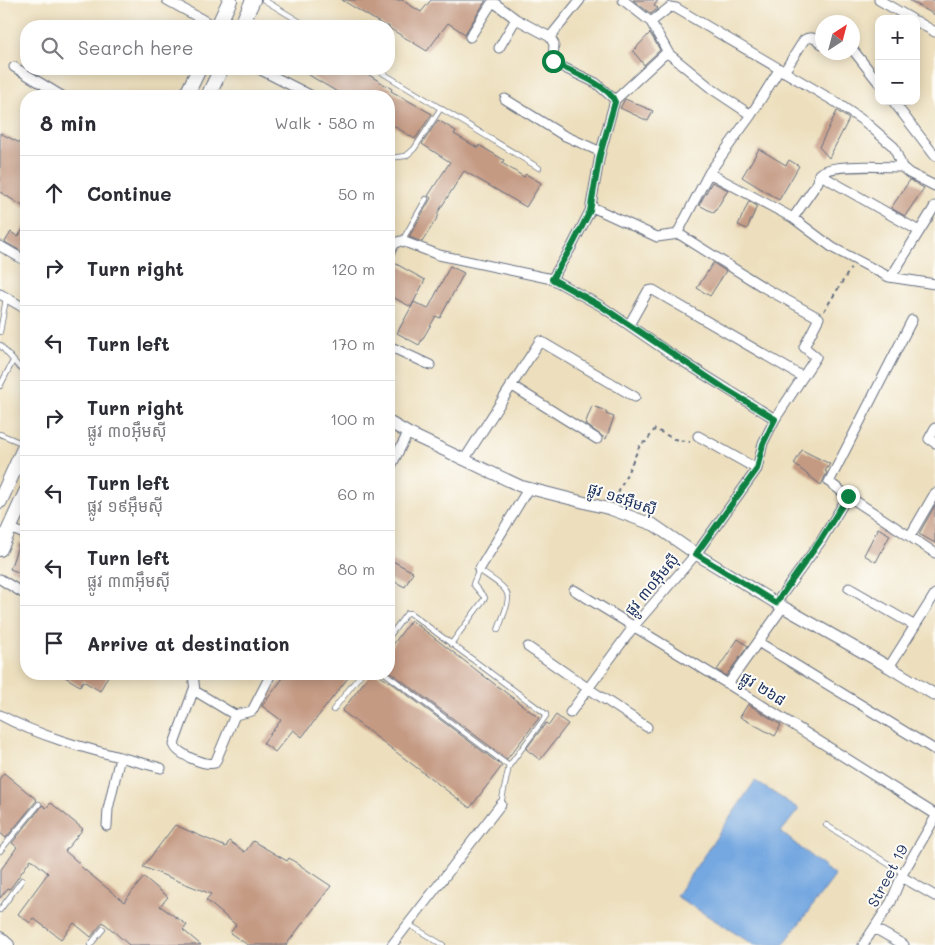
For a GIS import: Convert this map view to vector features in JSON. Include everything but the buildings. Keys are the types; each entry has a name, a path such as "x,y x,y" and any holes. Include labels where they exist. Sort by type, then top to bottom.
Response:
{"main road":[{"path":"221,20 230,0"},
{"path":"244,20 253,0"},
{"path":"189,90 196,75"},
{"path":"211,90 218,75"},
{"path":"0,500 20,470"},
{"path":"0,549 20,506"},
{"path":"0,938 8,945"}],"street":[{"path":"167,0 203,20"},
{"path":"550,37 580,0"},
{"path":"623,0 651,22 667,52 712,89 751,114"},
{"path":"879,0 905,15"},
{"path":"470,37 492,3 496,4 516,19 550,37 554,44 553,62 596,83 615,100"},
{"path":"651,22 670,7 676,8 865,122 894,147 902,167 909,173 935,186"},
{"path":"499,48 516,19"},
{"path":"920,23 935,32"},
{"path":"677,234 709,173 781,71 804,40 813,37 815,39"},
{"path":"552,279 592,207 601,152 615,100 667,52"},
{"path":"860,59 875,78"},
{"path":"14,67 20,71"},
{"path":"27,75 52,90"},
{"path":"270,75 300,90"},
{"path":"506,99 564,135 601,152"},
{"path":"896,105 935,156"},
{"path":"819,174 828,169 902,167"},
{"path":"709,173 793,218 818,238 856,260 891,277 935,284"},
{"path":"793,218 818,182 819,174"},
{"path":"819,174 919,231"},
{"path":"891,277 935,206"},
{"path":"592,207 657,237 677,234 764,287 820,318"},
{"path":"395,243 402,241 439,256 552,279 601,306 724,388 775,419"},
{"path":"0,246 20,258"},
{"path":"629,325 648,291 653,290 803,377"},
{"path":"3,296 20,306"},
{"name":"ផ្លូវ ៣០អ៊ឹមស៊ី","path":"570,713 634,626 696,554 757,469 763,444 775,419 816,357 804,347 820,318"},
{"path":"912,320 829,480 831,485 935,553"},
{"path":"464,460 540,341 635,397"},
{"path":"395,349 430,365"},
{"path":"511,385 597,439"},
{"name":"ផ្លូវ ១៩អ៊ឹមស៊ី","path":"395,425 520,486 610,509 654,525 696,554 780,605 890,667 935,695"},
{"path":"935,428 929,439 935,443"},
{"path":"395,458 408,433"},
{"path":"698,436 757,469"},
{"path":"479,570 528,489"},
{"path":"910,536 935,493"},
{"path":"728,684 758,642 848,496"},
{"path":"10,528 20,532"},
{"path":"0,579 20,591"},
{"path":"849,588 915,626"},
{"name":"ផ្លូវ ២៦៨","path":"574,590 728,684 934,820"},
{"path":"890,667 935,594"},
{"path":"758,642 935,750"},
{"path":"528,647 647,726"},
{"path":"193,680 194,689 174,744 175,749 180,753 210,765 215,764 235,715"},
{"path":"194,689 235,715 252,711 268,680"},
{"path":"0,715 40,733 78,746 162,768"},
{"path":"107,826 108,809 120,757"},
{"path":"392,945 501,804"},
{"name":"Street 19","path":"863,945 891,902 903,875 934,820"},
{"path":"903,875 935,896"},
{"path":"874,928 904,945"}],"lane":[{"path":"264,0 297,20"},
{"path":"386,75 539,168"},
{"path":"395,157 406,156 414,148 441,108"},
{"path":"402,241 426,199"},
{"path":"0,332 3,296"},
{"path":"0,345 20,368"},
{"path":"0,386 13,361"},
{"path":"0,434 20,442"},
{"path":"451,644 485,598 473,584 479,570 505,588 508,594 508,602 498,630"},
{"path":"395,630 409,612 546,715 509,766 501,804"},
{"path":"333,710 356,680"},
{"path":"394,680 509,766"},
{"path":"0,850 39,804"},
{"path":"826,826 903,875"},
{"path":"0,910 22,880"},
{"path":"408,924 443,945"},
{"path":"90,945 103,929"}],"path":[{"path":"820,318 856,260"},
{"path":"610,509 641,443 646,442 655,429 674,439 693,442 698,436"}],"water":[{"path":"755,781 799,809 781,832 835,876 783,945 754,945 676,896"}],"route":[{"path":"553,61 596,83 614,98 615,102 600,155 592,207 552,279 601,306 668,352 775,419 763,444 757,469 696,554 776,603 820,541 848,496"}]}
